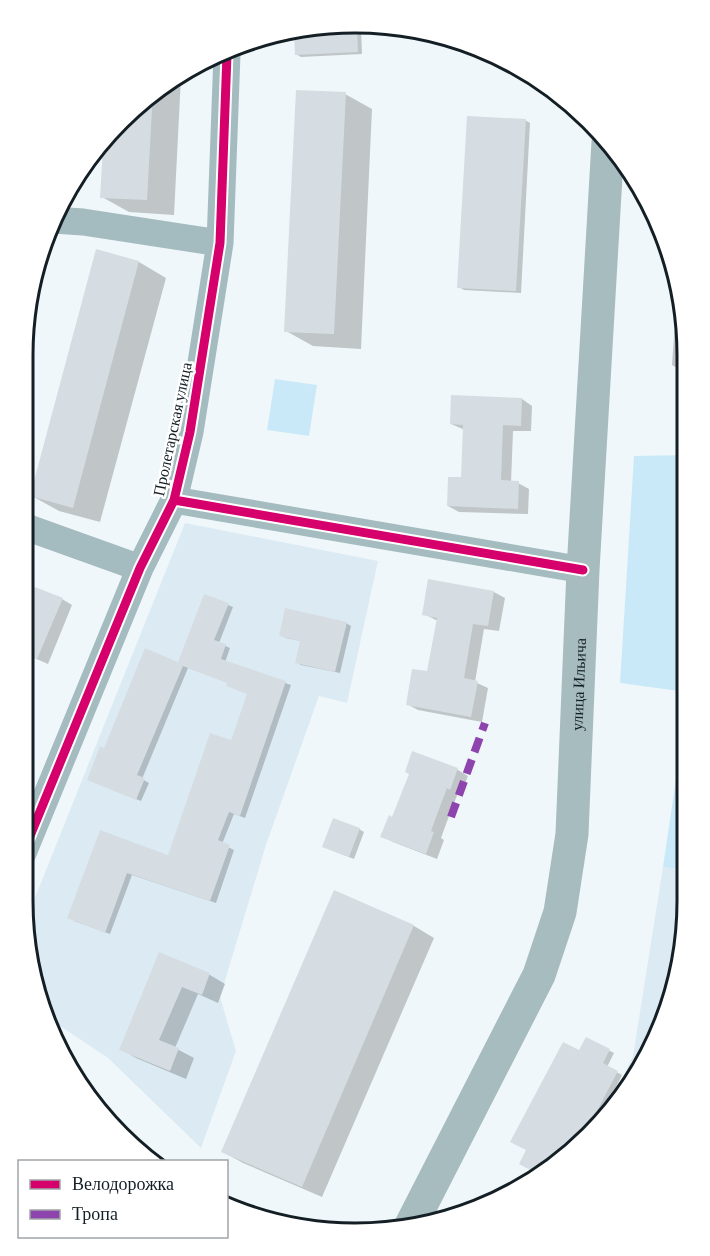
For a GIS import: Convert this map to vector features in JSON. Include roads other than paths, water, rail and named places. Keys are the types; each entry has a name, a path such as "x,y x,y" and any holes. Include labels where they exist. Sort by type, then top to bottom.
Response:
{"main road":[{"name":"улица Ильича","path":"415,1217 539,975 560,912 572,834 583,570 607,156"}],"street":[{"name":"Пролетарская улица","path":"33,826 140,568 174,500 190,432 220,243 227,60"},
{"path":"63,221 220,243"},
{"path":"174,500 583,570"},
{"path":"33,530 140,568"}]}
